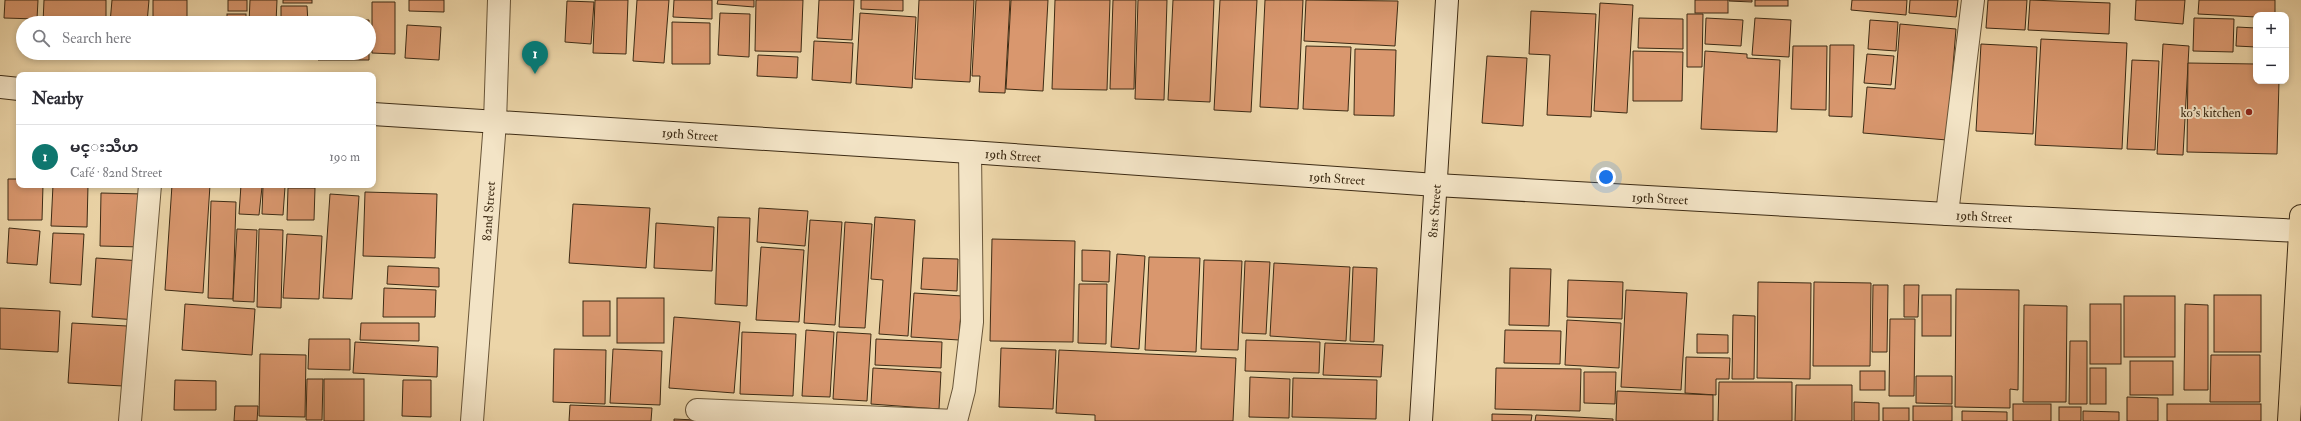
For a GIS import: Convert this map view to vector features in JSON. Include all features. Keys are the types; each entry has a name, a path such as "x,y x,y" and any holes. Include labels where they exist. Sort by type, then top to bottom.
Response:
{"main road":[{"path":"2289,421 2301,226"}],"street":[{"name":"82nd Street","path":"472,421 495,122 499,0"},
{"name":"81st Street","path":"1421,421 1447,0"},
{"path":"1947,214 1973,0"},
{"path":"0,87 16,89"},
{"name":"19th Street","path":"376,114 970,152 1436,185 1947,214 2301,226"},
{"path":"697,410 956,421 964,390 972,322 970,152"},
{"path":"130,421 150,188"}],"building":[{"path":"5,0 38,0 37,16 16,16 16,18 4,18"},
{"path":"44,0 106,0 106,16 43,16"},
{"path":"112,0 149,0 148,16 111,16"},
{"path":"153,0 187,0 187,16 153,16"},
{"path":"228,0 247,0 247,11 228,11"},
{"path":"250,0 277,0 276,16 249,16"},
{"path":"283,0 312,0 312,3 283,3"},
{"path":"409,0 444,0 444,12 409,11"},
{"path":"595,0 628,0 626,54 593,53"},
{"path":"637,0 669,0 664,63 633,61"},
{"path":"674,0 712,0 712,19 673,17"},
{"path":"718,0 754,0 754,7 717,4"},
{"path":"756,0 803,0 801,52 755,51"},
{"path":"819,0 854,0 852,40 817,38"},
{"path":"861,0 903,0 903,11 861,9"},
{"path":"919,0 974,0 970,82 915,79"},
{"path":"976,0 1010,0 1005,93 979,92 980,76 972,76"},
{"path":"1011,0 1048,0 1043,91 1006,89"},
{"path":"1055,0 1110,0 1107,90 1052,89"},
{"path":"1113,0 1136,0 1134,89 1110,89"},
{"path":"1138,0 1167,0 1164,100 1135,99"},
{"path":"1173,0 1214,0 1210,102 1168,100"},
{"path":"1220,0 1257,0 1251,112 1214,110"},
{"path":"1265,0 1303,0 1298,109 1260,107"},
{"path":"1306,0 1398,1 1395,46 1304,41"},
{"path":"1695,0 1728,0 1728,13 1695,13"},
{"path":"1752,0 1752,2 1729,1"},
{"path":"1755,0 1788,0 1788,6 1755,6"},
{"path":"1852,0 1907,0 1906,15 1851,10"},
{"path":"1910,0 1958,0 1956,17 1909,13"},
{"path":"1988,0 2027,0 2025,30 1986,28"},
{"path":"2030,0 2110,3 2109,34 2028,30"},
{"path":"2136,0 2185,0 2183,24 2135,20"},
{"path":"2199,0 2275,0 2275,12 2253,12 2253,17 2198,14"},
{"path":"567,1 594,2 591,44 565,42"},
{"path":"372,2 395,2 395,54 376,53 376,16 372,16"},
{"path":"1600,3 1633,5 1627,113 1594,111"},
{"path":"281,6 307,6 308,16 281,16"},
{"path":"1531,11 1596,14 1591,117 1547,115 1550,55 1529,54"},
{"path":"720,13 750,14 749,57 718,55"},
{"path":"860,13 916,17 912,88 856,84"},
{"path":"227,14 246,14 246,16 227,16"},
{"path":"1687,14 1703,14 1702,67 1687,67"},
{"path":"1639,18 1683,19 1683,49 1638,48"},
{"path":"1706,18 1743,20 1741,46 1705,44"},
{"path":"1755,18 1791,20 1789,57 1752,55"},
{"path":"2194,18 2234,19 2233,52 2193,51"},
{"path":"1870,20 1898,22 1896,51 1868,49"},
{"path":"672,22 710,23 710,64 672,64"},
{"path":"1900,24 1956,29 1947,140 1863,133 1867,87 1895,89"},
{"path":"407,25 441,27 439,60 405,58"},
{"path":"2237,27 2253,28 2253,47 2236,46"},
{"path":"2041,39 2127,43 2122,149 2035,145"},
{"path":"814,41 853,43 851,83 812,80"},
{"path":"1981,44 2037,47 2033,134 1976,131"},
{"path":"2163,44 2189,46 2183,155 2157,154"},
{"path":"1830,45 1854,45 1852,117 1829,116"},
{"path":"1306,46 1351,47 1348,111 1303,109"},
{"path":"1793,46 1827,46 1826,110 1791,109"},
{"path":"1355,49 1396,50 1394,116 1354,115"},
{"path":"1633,51 1683,52 1682,101 1633,101"},
{"path":"1705,51 1747,54 1747,58 1780,60 1777,132 1701,129"},
{"path":"1867,54 1894,56 1891,85 1864,83"},
{"path":"758,55 798,57 797,78 757,76"},
{"path":"1487,56 1527,58 1523,126 1482,123"},
{"path":"2132,60 2159,61 2155,150 2127,149"},
{"path":"2188,63 2253,64 2253,84 2279,84 2277,154 2187,152"},
{"path":"8,179 16,179 16,188 43,188 42,220 8,220"},
{"path":"53,188 88,188 87,227 51,226"},
{"path":"172,188 210,188 203,293 165,290"},
{"path":"241,188 262,188 259,215 239,214"},
{"path":"263,188 285,188 283,215 262,214"},
{"path":"288,188 315,188 314,220 287,220"},
{"path":"365,192 437,194 435,258 363,256"},
{"path":"101,193 144,194 142,247 100,246"},
{"path":"330,194 359,196 352,299 323,298"},
{"path":"211,201 236,202 233,299 208,298"},
{"path":"573,204 650,208 646,268 569,263"},
{"path":"759,208 808,211 805,246 757,242"},
{"path":"718,217 750,218 747,306 715,304"},
{"path":"875,217 915,220 908,336 879,334 883,280 871,279"},
{"path":"810,220 842,222 835,325 804,323"},
{"path":"845,222 872,224 865,328 839,327"},
{"path":"656,223 714,227 712,271 654,268"},
{"path":"9,228 40,231 37,265 7,263"},
{"path":"237,229 257,230 254,302 233,301"},
{"path":"259,229 283,230 281,308 257,307"},
{"path":"53,233 84,234 81,285 50,283"},
{"path":"287,234 322,236 319,299 283,298"},
{"path":"992,239 1075,241 1073,342 990,341"},
{"path":"761,247 804,250 799,322 756,320"},
{"path":"1082,250 1110,251 1109,282 1082,281"},
{"path":"1117,254 1145,256 1139,349 1111,347"},
{"path":"1149,257 1200,258 1196,352 1145,350"},
{"path":"96,258 142,261 138,320 92,317"},
{"path":"923,258 958,259 957,291 921,289"},
{"path":"1204,260 1242,261 1238,350 1201,349"},
{"path":"1245,261 1270,262 1266,334 1242,333"},
{"path":"1274,263 1350,267 1346,341 1270,336"},
{"path":"388,266 439,268 439,287 387,284"},
{"path":"1353,267 1377,268 1374,342 1350,341"},
{"path":"1510,268 1551,269 1549,326 1509,325"},
{"path":"1568,280 1623,282 1622,319 1567,317"},
{"path":"1758,282 1811,283 1810,379 1757,378"},
{"path":"1814,282 1871,283 1870,366 1813,366"},
{"path":"1079,284 1107,284 1106,344 1078,343"},
{"path":"1873,285 1888,285 1887,352 1872,352"},
{"path":"1904,285 1919,285 1918,317 1904,317"},
{"path":"384,288 436,290 435,317 383,317"},
{"path":"1956,289 2019,290 2018,390 2010,389 2010,408 1955,407"},
{"path":"1626,290 1687,293 1681,390 1621,387"},
{"path":"914,293 962,296 959,340 911,337"},
{"path":"1922,295 1951,295 1951,336 1922,336"},
{"path":"2214,295 2261,295 2261,352 2214,352"},
{"path":"2124,296 2175,296 2175,357 2124,357"},
{"path":"617,298 664,298 664,343 617,343"},
{"path":"583,301 610,301 610,336 583,336"},
{"path":"185,304 255,309 252,355 182,350"},
{"path":"2090,304 2121,304 2121,364 2090,364"},
{"path":"2185,304 2208,305 2208,390 2184,390"},
{"path":"2024,305 2067,306 2066,402 2023,402"},
{"path":"0,308 60,311 58,352 0,349"},
{"path":"1733,315 1755,316 1754,379 1732,379"},
{"path":"674,317 740,322 734,393 669,388"},
{"path":"1890,319 1915,319 1914,396 1889,396"},
{"path":"1567,320 1621,323 1619,368 1565,365"},
{"path":"72,323 127,326 123,386 68,383"},
{"path":"361,323 419,323 419,341 360,340"},
{"path":"806,330 834,332 830,397 802,396"},
{"path":"1505,330 1561,331 1560,364 1504,363"},
{"path":"742,332 796,334 793,396 740,394"},
{"path":"837,332 871,334 867,401 833,399"},
{"path":"1697,334 1728,335 1728,353 1697,353"},
{"path":"309,339 350,339 350,370 308,369"},
{"path":"876,339 942,342 941,368 875,365"},
{"path":"1246,340 1320,342 1319,373 1245,371"},
{"path":"2070,341 2087,341 2087,404 2069,404"},
{"path":"355,342 438,347 437,377 353,373"},
{"path":"1325,343 1383,345 1381,377 1323,375"},
{"path":"1001,348 1056,350 1053,409 999,407"},
{"path":"554,349 606,350 605,404 553,402"},
{"path":"613,349 662,351 660,405 610,403"},
{"path":"1059,350 1236,358 1233,421 1095,421 1095,415 1056,413"},
{"path":"260,354 306,355 305,417 259,416"},
{"path":"2211,355 2260,355 2260,402 2210,402"},
{"path":"1686,357 1730,358 1729,379 1716,379 1716,395 1685,393"},
{"path":"2130,361 2173,361 2173,395 2130,395"},
{"path":"873,368 941,372 939,409 871,404"},
{"path":"1496,368 1581,369 1580,411 1495,409"},
{"path":"2090,368 2106,368 2106,404 2090,404"},
{"path":"1860,371 1885,371 1885,390 1860,390"},
{"path":"1584,372 1616,372 1615,404 1584,403"},
{"path":"1916,376 1952,376 1952,404 1916,403"},
{"path":"1250,377 1290,379 1289,418 1249,417"},
{"path":"1293,378 1377,380 1376,419 1292,417"},
{"path":"307,379 323,379 322,420 306,420"},
{"path":"324,379 364,379 364,421 324,421"},
{"path":"175,380 216,381 216,410 174,410"},
{"path":"403,380 431,380 431,417 402,416"},
{"path":"1719,382 1792,382 1792,421 1718,421"},
{"path":"1796,385 1852,385 1852,421 1795,421"},
{"path":"1617,391 1713,395 1713,421 1616,421"},
{"path":"2127,397 2158,398 2158,421 2127,421"},
{"path":"1854,402 1879,403 1879,421 1854,421"},
{"path":"2013,404 2051,404 2051,421 2013,421"},
{"path":"2167,404 2261,404 2261,421 2167,421"},
{"path":"570,405 652,408 651,421 569,421"},
{"path":"235,406 258,406 257,421 234,421"},
{"path":"1913,406 1952,406 1952,421 1913,421"},
{"path":"2059,407 2081,407 2081,421 2059,421"},
{"path":"1883,408 1909,408 1909,421 1883,421"},
{"path":"1962,411 2007,412 2007,421 1962,421"},
{"path":"2083,411 2119,412 2119,421 2083,421"},
{"path":"1492,414 1532,415 1531,421 1492,421"},
{"path":"1536,415 1613,419 1613,421 1535,421"},
{"path":"674,419 717,421 674,421"}],"place":[{"name":"မင္းသီဟ","path":"535,74"},
{"name":"ko's kitchen","path":"2249,112"}]}
